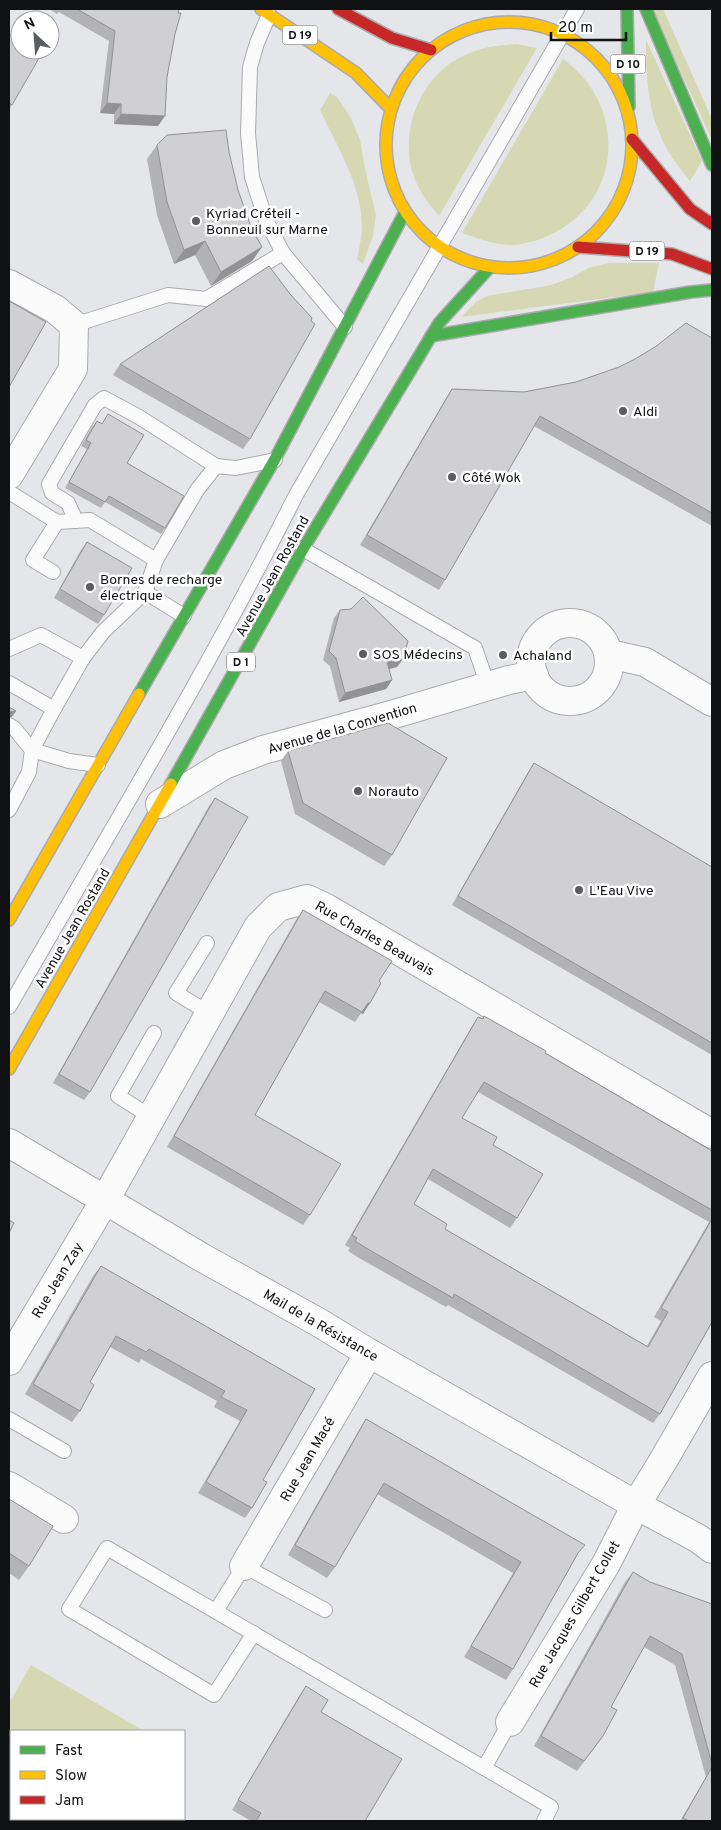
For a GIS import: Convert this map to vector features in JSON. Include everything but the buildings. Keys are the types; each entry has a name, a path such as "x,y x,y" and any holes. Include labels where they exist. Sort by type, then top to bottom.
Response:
{"main road":[{"path":"338,9 392,38 432,50"},
{"path":"497,23 508,9"},
{"name":"D 10","path":"627,9 630,118"},
{"path":"646,9 712,165"},
{"name":"D 19","path":"265,12 356,73 391,109"},
{"path":"519,22 541,26 578,41 606,68 620,92 630,118 632,139 630,170 616,205 602,226 578,247 551,261 521,268 490,267 464,260 439,247 420,231 405,212 391,179 386,144 391,109 400,87 414,67 451,36 473,28 497,23 519,22"},
{"path":"632,139 690,209 712,224"},
{"path":"9,920 275,459 405,212"},
{"name":"D 19","path":"578,247 665,253 712,269"},
{"name":"Avenue Jean Rostand","path":"9,1069 303,549 439,323 490,267"},
{"path":"431,336 649,298 712,290"}],"street":[{"path":"9,284 55,309 74,325 74,369 9,475"},
{"path":"567,623 590,627 599,634 606,644 609,654 610,667 600,688 590,696 579,700 557,699 539,685 534,675 532,658 537,640 556,625 567,623"},
{"path":"609,654 646,662 712,702"},
{"name":"Avenue de la Convention","path":"160,804 224,765 263,750 488,686 534,675"},
{"name":"Rue Charles Beauvais","path":"105,1200 258,927 278,907 307,899 326,908 712,1134"},
{"name":"Mail de la Résistance","path":"9,1143 370,1353 699,1539 712,1549"},
{"name":"Rue Jean Zay","path":"9,1361 105,1200"},
{"name":"Rue Jean Macé","path":"244,1566 370,1353"},
{"path":"636,1505 712,1376"},
{"path":"9,1486 64,1519"},
{"name":"Rue Jacques Gilbert Collet","path":"510,1722 606,1564 636,1505"}],"lane":[{"path":"9,1007 256,575 300,486 577,9"},
{"path":"265,12 250,67 248,133 252,177 266,220 283,253 345,327"},
{"path":"74,325 168,295 206,299 283,253"},
{"path":"76,521 68,503 52,493 49,484 95,405 104,398 139,417 216,466 236,468 275,459"},
{"path":"9,810 29,772 32,750 83,658 103,632 145,592 156,560 197,490 216,466"},
{"path":"9,492 57,522 90,520 156,560"},
{"path":"53,572 33,560 57,522"},
{"path":"303,549 476,648 488,686"},
{"path":"145,592 184,616"},
{"path":"9,649 41,635 83,658"},
{"path":"9,683 54,709"},
{"path":"9,725 14,728 32,750 69,761 98,765"},
{"path":"207,943 176,993 209,1013"},
{"path":"151,1117 118,1096 154,1033"},
{"path":"9,1420 64,1451"},
{"path":"254,1633 214,1695 68,1609 107,1548 254,1633 551,1807 544,1821"},
{"path":"216,1611 244,1566 325,1610"},
{"path":"484,1768 510,1722"}],"green space":[{"path":"652,9 663,9 712,119 712,140"},
{"path":"646,40 702,161 690,181 669,152 655,121 648,87"},
{"path":"517,44 537,48 439,216 420,190 412,171 409,137 412,120 418,104 426,88 450,64 478,50"},
{"path":"563,59 584,78 598,100 606,124 608,149 604,174 594,197 577,217 554,233 529,242 514,245 500,244 462,233"},
{"path":"330,93 337,97 351,118 360,140 376,215 373,236 363,264 357,259 362,225 361,210 353,180 320,110"},
{"path":"609,263 659,263 653,292 461,317 476,302 487,296 551,285 573,277 588,268"},
{"path":"31,1665 142,1730 10,1730 10,1820 103,1821 9,1821 9,1703"}],"traffic: fast":[{"path":"627,9 629,107"},
{"path":"646,9 712,165"},
{"path":"139,694 275,459 405,212"},
{"path":"171,784 303,549 439,323 490,267"},
{"path":"431,336 712,290"}],"traffic: slow":[{"path":"261,9 356,73 391,109"},
{"path":"509,22 533,25 556,32 577,43 596,58 611,77 622,98 629,121 632,145 629,169 622,192 611,213 596,232 577,247 556,258 533,265 509,268 485,265 462,258 441,247 422,232 407,213 396,192 389,169 386,145 389,121 396,98 407,77 422,58 441,43 462,32 485,25 509,22"},
{"path":"9,920 139,694"},
{"path":"9,1069 171,784"}],"traffic: jam":[{"path":"338,9 392,38 431,50"},
{"path":"632,139 690,209 712,224"},
{"path":"578,247 672,254 712,269"}],"place":[{"name":"Kyriad Créteil - Bonneuil sur Marne","path":"196,221"},
{"name":"Aldi","path":"623,411"},
{"name":"Côté Wok","path":"452,477"},
{"name":"Bornes de recharge électrique","path":"90,587"},
{"name":"SOS Médecins","path":"363,654"},
{"name":"Achaland","path":"503,655"},
{"name":"Norauto","path":"358,791"},
{"name":"L'Eau Vive","path":"579,890"}]}
